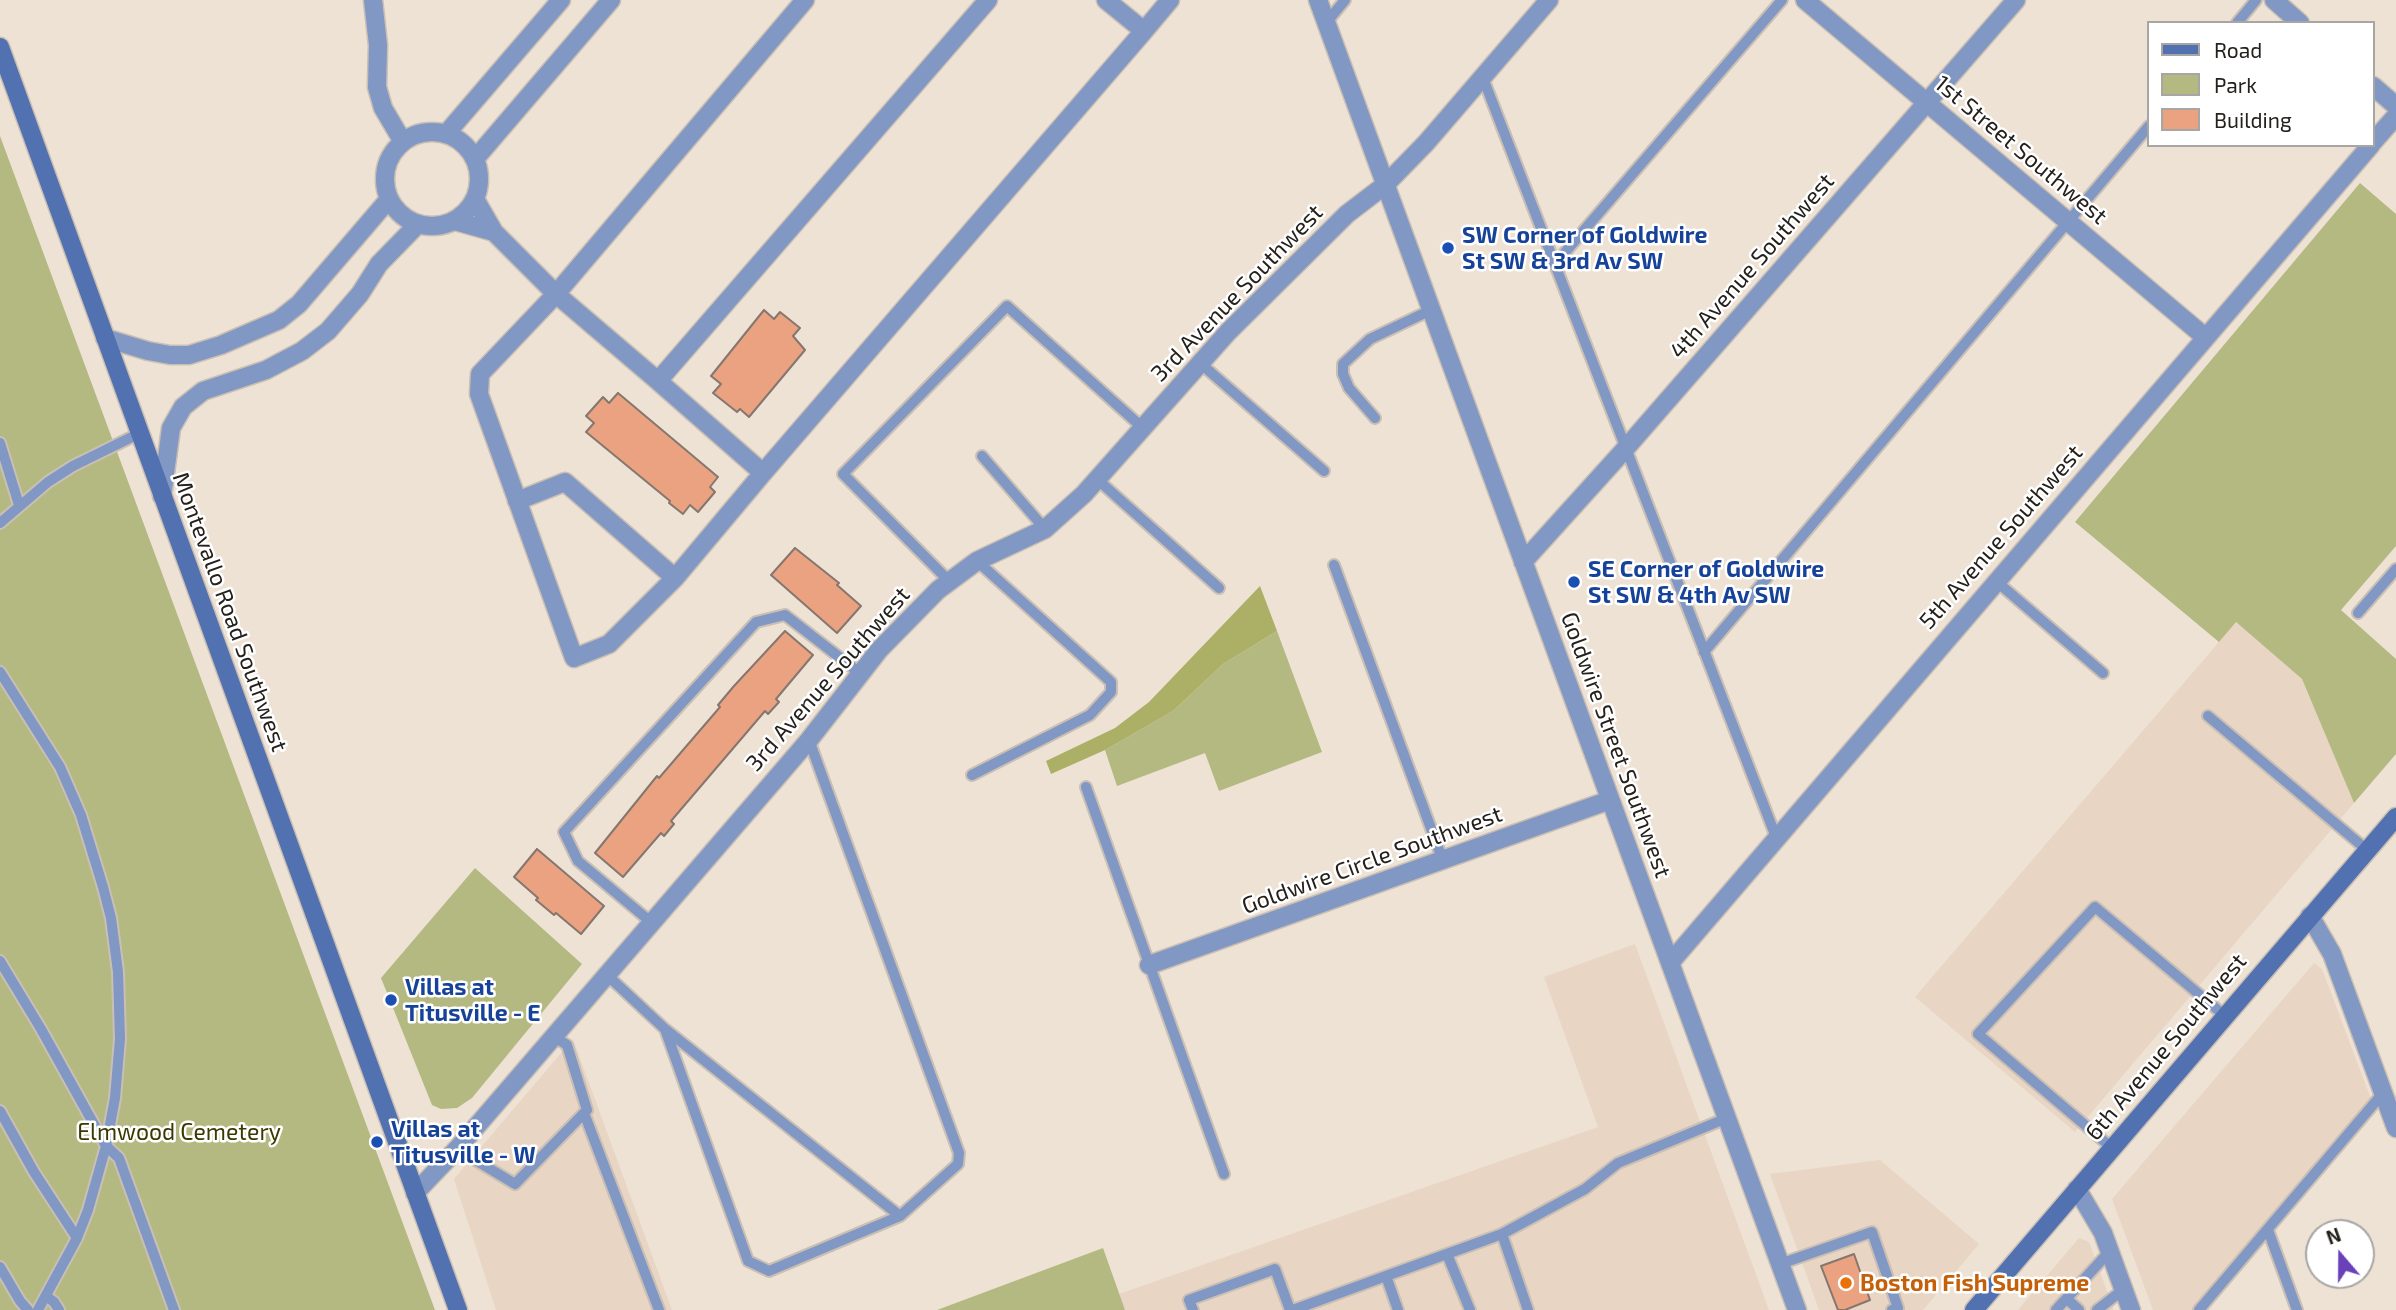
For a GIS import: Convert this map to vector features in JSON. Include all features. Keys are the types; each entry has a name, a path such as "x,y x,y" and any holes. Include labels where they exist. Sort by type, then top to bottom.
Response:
{"main road":[{"name":"Montevallo Road Southwest","path":"0,47 458,1310"},
{"name":"6th Avenue Southwest","path":"1974,1310 2396,817"}],"street":[{"path":"373,0 378,45 377,87 383,108 403,142"},
{"path":"446,134 561,0"},
{"path":"475,159 611,0"},
{"path":"805,0 556,295 480,374 479,394 574,658 609,644 675,578 1170,0"},
{"path":"658,381 988,0"},
{"path":"1106,0 1144,31"},
{"name":"Goldwire Street Southwest","path":"1318,0 1797,1310"},
{"name":"3rd Avenue Southwest","path":"415,1193 555,1037 809,740 879,650 938,590 977,561 1045,529 1098,480 1228,332 1347,214 1385,185 1426,143 1549,0"},
{"name":"1st Street Southwest","path":"1805,0 2205,337"},
{"name":"4th Avenue Southwest","path":"1524,562 1626,449 2016,0"},
{"path":"2274,0 2298,21"},
{"path":"2375,88 2396,106"},
{"name":"5th Avenue Southwest","path":"2375,140 2396,116"},
{"path":"417,134 446,134 462,142 475,159 480,184 475,200 467,212 455,221 440,226 418,224 397,212 389,199 385,183 386,168 393,153 403,142 417,134"},
{"name":"5th Avenue Southwest","path":"1670,963 2369,147"},
{"path":"106,338 148,351 189,355 221,345 279,320 299,304 389,199"},
{"path":"475,200 494,232 556,295 763,473"},
{"path":"455,221 494,232"},
{"path":"162,496 171,428 183,407 203,391 267,370 328,331 360,294 379,264 418,224"},
{"path":"517,501 565,482 675,578"},
{"name":"Goldwire Circle Southwest","path":"1149,965 1610,800"},
{"path":"2310,916 2332,954 2396,1128"},
{"path":"2077,1189 2103,1233 2132,1310"}],"lane":[{"path":"1326,23 1345,0"},
{"path":"1555,264 1782,0"},
{"path":"2239,21 2256,0"},
{"path":"1483,78 1776,837"},
{"path":"1704,652 2148,127"},
{"path":"950,581 843,474 1007,306 1144,429"},
{"path":"1375,418 1349,388 1343,374 1343,364 1370,339 1431,310"},
{"path":"1200,363 1324,471"},
{"path":"0,523 48,482 73,466 140,433"},
{"path":"0,443 19,505"},
{"path":"982,456 1045,529"},
{"path":"1098,480 1219,588"},
{"path":"972,775 1090,715 1111,692 1111,682 977,561"},
{"path":"1335,565 1443,861"},
{"path":"2358,613 2396,569"},
{"path":"1996,580 2103,673"},
{"path":"652,923 578,861 564,832 756,622 785,615 861,674"},
{"path":"0,673 47,743 73,794 92,848 111,918 118,972 120,1039 115,1098 106,1146 77,1238 38,1310"},
{"path":"2208,716 2367,850"},
{"path":"665,1029 748,1261 769,1271 900,1216 958,1164 959,1153 809,740"},
{"path":"1086,787 1224,1174"},
{"path":"2112,1149 1978,1034 2095,907 2225,1016"},
{"path":"0,961 106,1146 119,1158 174,1310"},
{"path":"607,975 665,1029 900,1216"},
{"path":"457,1149 515,1184 587,1110 567,1045 555,1037"},
{"path":"2199,1310 2383,1093"},
{"path":"0,1111 34,1172 77,1238"},
{"path":"584,1113 659,1310"},
{"path":"1193,1310 1189,1300 1275,1269 1292,1310 1502,1234 1586,1189 1618,1163 1727,1118"},
{"path":"2268,1230 2297,1310"},
{"path":"1780,1264 1872,1232 1897,1309"},
{"path":"1502,1234 1528,1310"},
{"path":"2056,1310 2110,1251"},
{"path":"1447,1254 1469,1310"},
{"path":"0,1267 28,1310"},
{"path":"1386,1276 1398,1310"},
{"path":"2097,1310 2123,1289"},
{"path":"46,1296 59,1310"},
{"path":"2067,1299 2079,1310"}],"shaded area":[{"path":"2236,622 2302,679 2354,803 2075,1132 1915,997"},
{"path":"1635,944 1769,1310 1125,1310 1119,1294 1598,1127 1544,977"},
{"path":"2314,963 2322,969 2371,1099 2192,1310 2153,1310 2112,1199"},
{"path":"573,1039 672,1310 496,1310 454,1179"},
{"path":"1880,1160 1979,1244 1923,1310 1819,1310 1770,1174"},
{"path":"2079,1238 2089,1242 2114,1310 2018,1310"}],"green space":[{"name":"Elmwood Cemetery","path":"0,136 435,1310 0,1310"},
{"path":"2360,183 2396,214 2396,546 2341,610 2396,659 2396,754 2354,803 2302,679 2236,622 2219,642 2075,522"},
{"path":"1260,586 1277,631 1223,664 1173,711 1105,750 1051,774 1046,761 1115,728 1149,702"},
{"path":"1277,631 1322,752 1219,791 1205,753 1117,786 1105,750 1173,711 1223,664"},
{"path":"475,868 582,964 472,1098 457,1108 441,1109 432,1105 381,978"},
{"path":"1103,1248 1125,1310 937,1310"}],"building":[{"path":"764,310 774,319 780,312 800,328 793,336 805,350 749,417 740,409 737,412 713,393 721,384 711,376"},
{"path":"618,393 718,477 710,487 715,492 698,512 690,505 683,514 586,432 594,423 586,416 603,397 609,403"},
{"path":"795,548 839,583 837,585 861,606 837,633 771,575"},
{"path":"785,631 813,655 776,699 779,702 768,714 765,711 671,821 674,824 664,836 661,833 623,877 595,853 657,776 659,778 720,707 718,705 734,686"},
{"path":"537,849 604,906 581,934 536,900 538,898 514,877"},
{"name":"Boston Fish Supreme","path":"1854,1254 1870,1300 1838,1310 1821,1266"}],"place":[{"name":"SW Corner of Goldwire St SW & 3rd Av SW","path":"1448,248"},
{"name":"SE Corner of Goldwire St SW & 4th Av SW","path":"1574,582"},
{"name":"Villas at Titusville - E","path":"391,1000"},
{"name":"Villas at Titusville - W","path":"377,1142"},
{"name":"Boston Fish Supreme","path":"1846,1283"}]}
